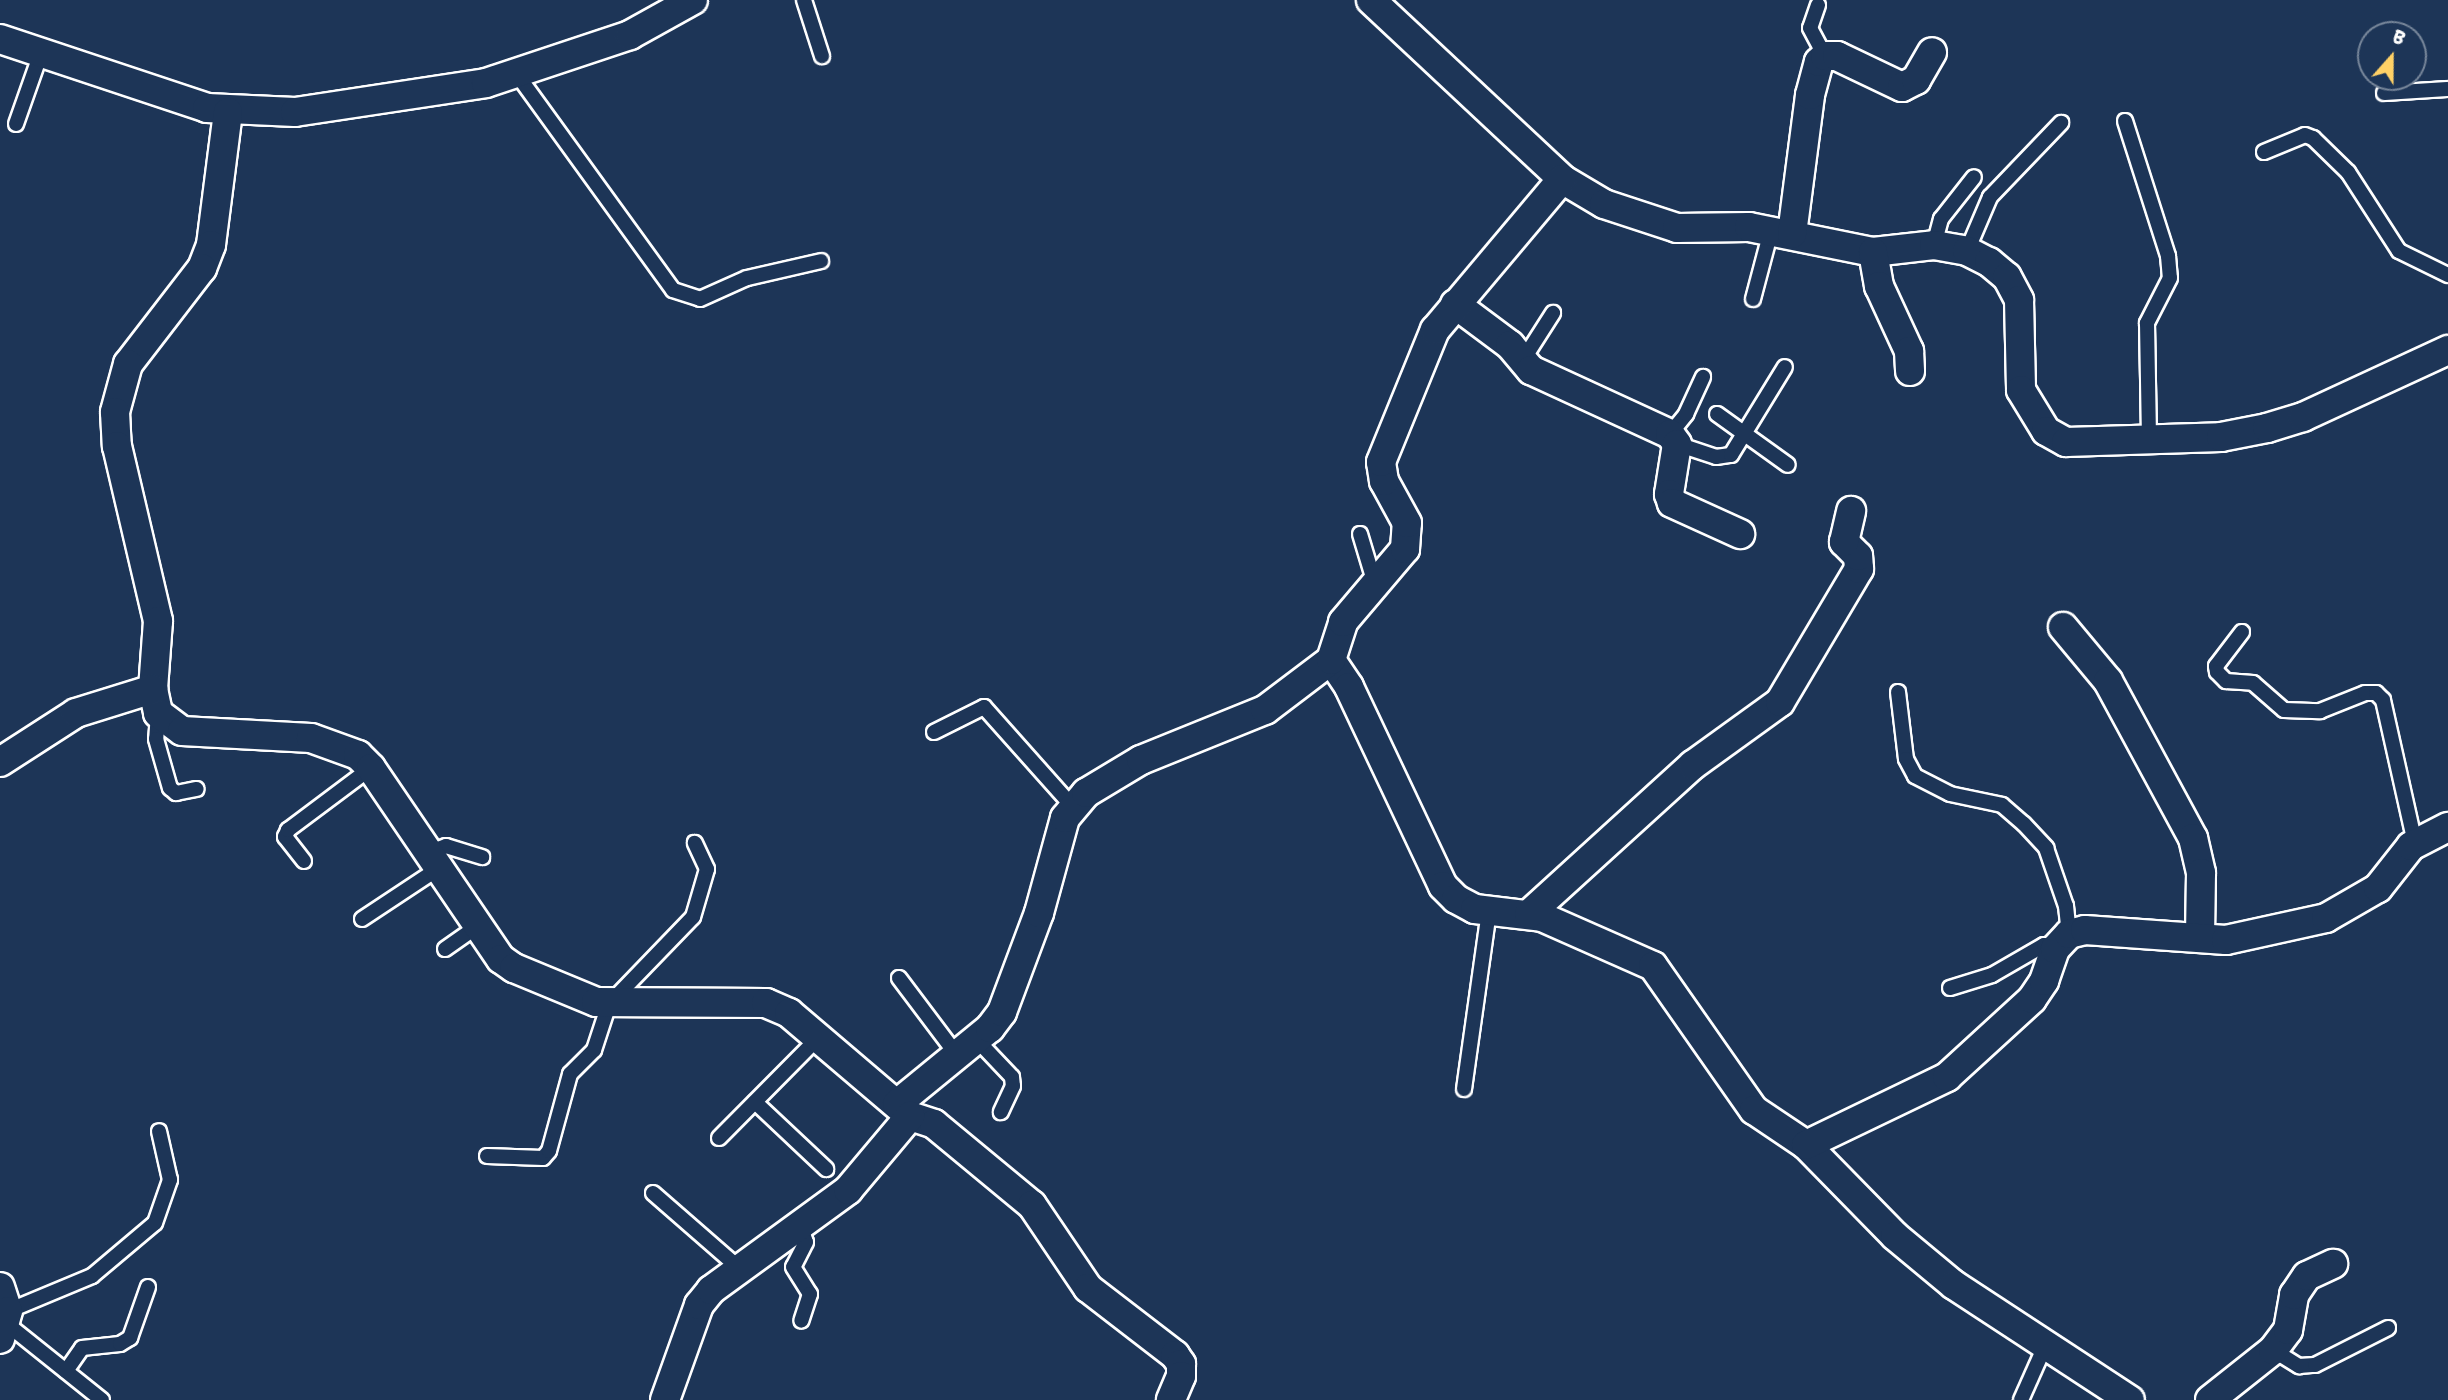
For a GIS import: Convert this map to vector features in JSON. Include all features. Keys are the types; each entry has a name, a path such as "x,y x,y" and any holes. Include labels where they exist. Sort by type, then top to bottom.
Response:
{"street":[{"path":"0,39 228,113 295,112 390,100 516,73 630,35 693,0"},
{"path":"1371,0 1562,179 1641,219 1677,228 1782,232 1873,252 1934,245 1966,251 2007,277 2019,300 2021,390 2046,431 2066,442 2221,437 2267,428 2303,417 2448,350"},
{"path":"1782,232 1810,95 1825,56 1837,56 1902,87 1916,80 1932,52"},
{"path":"228,113 211,245 181,298 128,364 115,412 117,446 158,621 155,701 164,723 201,734 311,738 348,750 371,768 501,959 514,968 609,1004 633,1000 766,1003 789,1013 903,1110 933,1124 1032,1205 1088,1288 1175,1355 1181,1364 1181,1376 1171,1400"},
{"path":"665,1400 699,1305 740,1269 859,1180 903,1110 1002,1012 1012,991 1065,818 1073,807 1086,793 1141,760 1265,710 1331,660 1343,622 1401,557 1408,532 1384,481 1381,462 1386,442 1435,330 1562,179"},
{"path":"1873,252 1879,286 1906,343 1910,371"},
{"path":"1455,304 1542,375 1674,439 1669,494 1672,503 1740,534"},
{"path":"1529,914 1626,830 1683,773 1780,702 1859,569 1858,556 1844,541 1852,511"},
{"path":"2063,627 2108,681 2193,838 2201,873 2200,938"},
{"path":"1331,660 1349,687 1443,886 1456,899 1489,912 1529,914 1653,967 1740,1095 1806,1145 1895,1236 1954,1285 2130,1400"},
{"path":"0,762 76,713 155,701"},
{"path":"1806,1145 1947,1077 2032,999 2044,981 2062,942 2085,930 2200,938 2265,934 2326,918 2378,888 2415,843 2448,827"},
{"path":"2210,1400 2273,1350 2288,1330 2294,1295 2307,1276 2333,1264"}],"lane":[{"path":"804,0 822,56"},
{"path":"1818,5 1810,28 1825,56"},
{"path":"16,124 41,53"},
{"path":"516,73 673,290 699,299 747,278 821,261"},
{"path":"2384,93 2448,89"},
{"path":"2125,121 2168,256 2170,278 2147,323 2149,440"},
{"path":"1966,251 1990,197 2061,123"},
{"path":"2264,152 2305,135 2313,138 2348,172 2399,251 2448,275"},
{"path":"1934,245 1941,219 1973,177"},
{"path":"1753,299 1782,232"},
{"path":"1523,360 1553,313"},
{"path":"1703,377 1674,439 1723,457 1731,455 1785,367"},
{"path":"1717,414 1788,465"},
{"path":"1360,534 1376,586"},
{"path":"2242,632 2216,666 2217,672 2226,681 2253,683 2284,710 2320,710 2365,693 2376,693 2383,700 2415,843"},
{"path":"1898,692 1906,759 1914,776 1950,794 2002,805 2046,848 2066,906 2062,942 2044,945 1992,975 1950,988"},
{"path":"155,701 156,739 170,788 176,793 197,789"},
{"path":"934,732 984,707 1073,807"},
{"path":"304,862 285,837 288,830 371,768"},
{"path":"487,1156 543,1158 549,1151 570,1074 594,1050 609,1004 693,917 707,869 695,843"},
{"path":"362,919 434,860 446,846 482,857"},
{"path":"1464,1089 1489,912"},
{"path":"445,949 478,926"},
{"path":"899,978 966,1047 1012,1077 1013,1086 1001,1112"},
{"path":"719,1138 819,1038"},
{"path":"755,1102 825,1169"},
{"path":"102,1400 3,1316 92,1276 155,1223 170,1180 159,1131"},
{"path":"653,1193 740,1269"},
{"path":"800,1224 807,1235 793,1267 810,1294 801,1321"},
{"path":"65,1371 82,1348 120,1344 130,1338 148,1287"},
{"path":"2273,1350 2300,1366 2315,1364 2388,1328"},
{"path":"2021,1400 2045,1346"}]}
